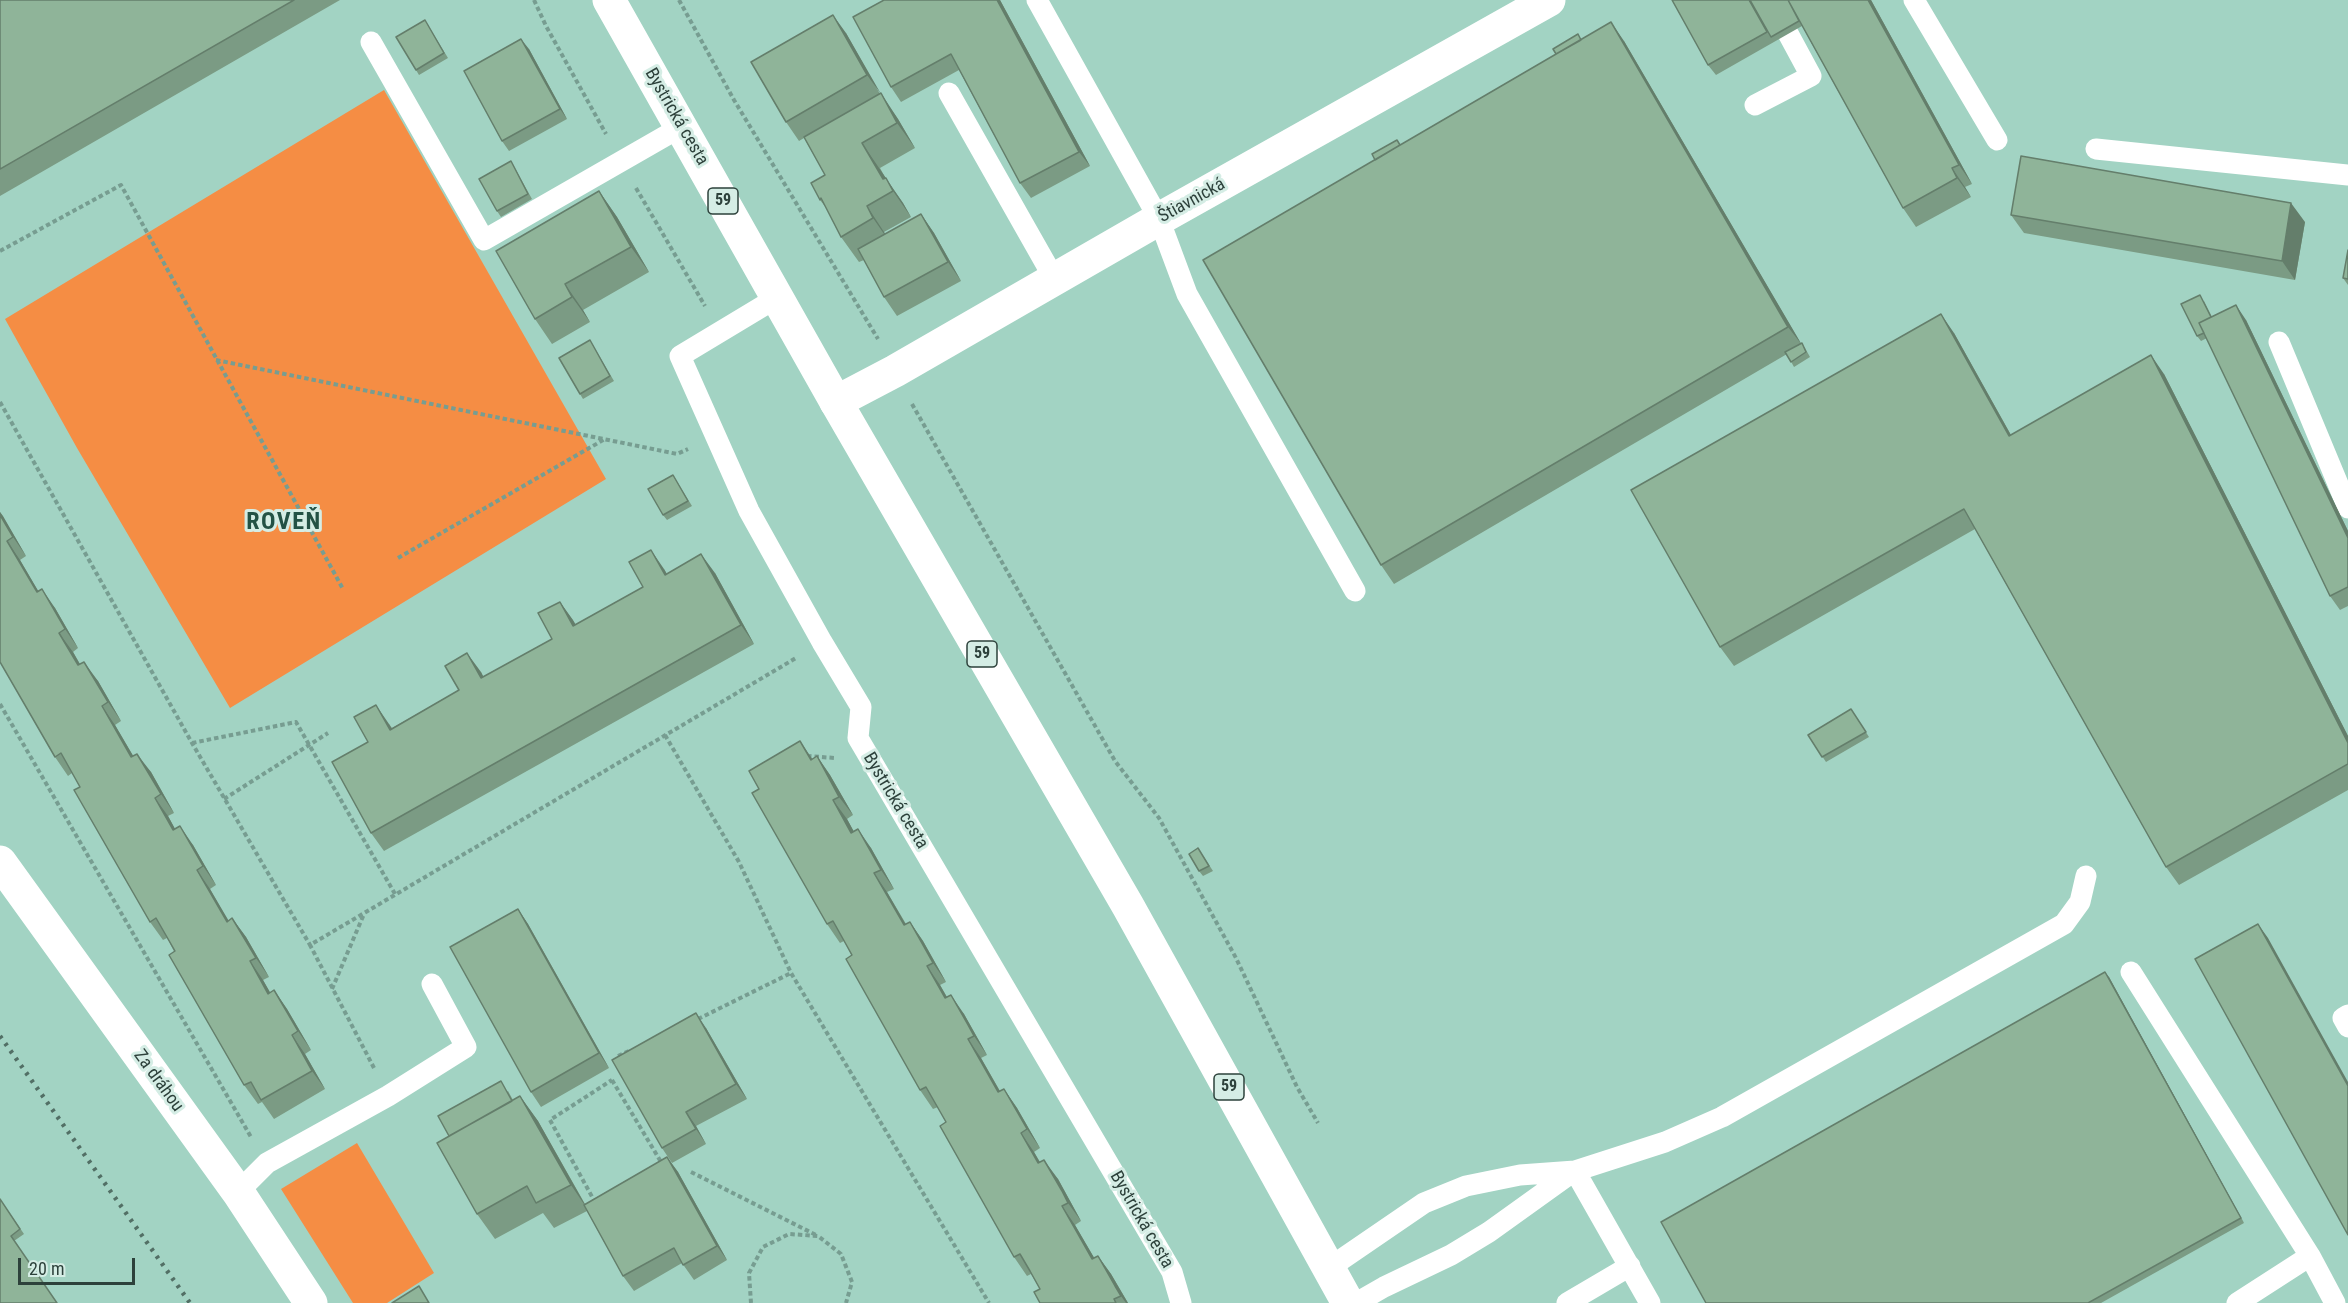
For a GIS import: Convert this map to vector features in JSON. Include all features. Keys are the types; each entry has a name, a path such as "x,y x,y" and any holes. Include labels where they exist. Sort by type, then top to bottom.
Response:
{"main road":[{"name":"Bystrická cesta","path":"609,0 836,402 1128,906 1348,1303"},
{"name":"Štiavnická","path":"836,402 895,371 1159,219 1549,0"},
{"name":"Za dráhou","path":"0,862 238,1192 311,1303"}],"lane":[{"path":"1037,0 1159,219 1187,294 1355,591"},
{"path":"1755,105 1811,76 1770,0"},
{"path":"1914,0 1997,140"},
{"path":"371,42 484,240 681,127"},
{"path":"949,93 1055,280"},
{"path":"2096,149 2348,175"},
{"name":"Bystrická cesta","path":"778,297 680,356 749,510 861,707 858,738 1172,1272 1181,1303"},
{"path":"2279,342 2348,508"},
{"path":"1329,1268 1424,1203 1466,1186 1520,1175 1575,1171 1665,1142 1722,1117 1765,1090 2064,924 2073,914 2083,894 2086,876"},
{"path":"2131,972 2310,1257 2335,1303"},
{"path":"238,1192 267,1163 388,1096 466,1047 432,984"},
{"path":"2348,1015 2343,1018 2348,1027"},
{"path":"1575,1171 1650,1303"},
{"path":"1356,1303 1451,1255 1489,1232 1575,1171"},
{"path":"2237,1303 2310,1257"},
{"path":"1567,1303 1630,1266"}],"path":[{"path":"678,0 734,100 883,348 1115,760 1159,818 1236,958 1297,1087 1318,1123"},
{"path":"0,251 122,186 343,589"},
{"path":"216,360 677,454 716,436"},
{"path":"0,402 309,945 388,1096"},
{"path":"398,558 605,439"},
{"path":"309,945 822,642"},
{"path":"0,704 267,1163"},
{"path":"192,743 296,722 395,894"},
{"path":"224,799 328,733"},
{"path":"665,735 739,862 791,973 989,1303"},
{"path":"799,755 845,759 880,777"},
{"path":"332,989 364,913"},
{"path":"692,1022 791,973"},
{"path":"618,1056 639,1046"},
{"path":"612,1080 664,1167 596,1204 550,1119 612,1080"},
{"path":"691,1172 818,1236 841,1254 852,1282 846,1303"},
{"path":"751,1303 748,1273 763,1247 789,1234 818,1236"}],"shaded area":[{"path":"384,90 606,479 230,708 77,448 5,319"},
{"path":"357,1143 434,1273 387,1303 353,1303 281,1189"}],"building":[{"path":"0,0 294,0 0,169"},
{"path":"884,0 997,0 1079,152 1020,183 951,54 891,87 853,17"},
{"path":"1672,0 1749,0 1767,32 1708,65"},
{"path":"1750,0 1788,0 1799,21 1771,37"},
{"path":"1788,0 1868,0 1959,165 1952,168 1957,178 1903,208"},
{"path":"833,15 867,75 786,122 751,62"},
{"path":"425,20 444,53 416,70 396,37"},
{"path":"1611,22 1788,327 1381,565 1203,260"},
{"path":"1578,34 1581,40 1556,54 1553,49"},
{"path":"521,39 560,109 502,141 464,71"},
{"path":"881,93 897,123 862,143 883,179 886,178 893,191 867,206 873,218 841,237 811,183 825,175 804,137"},
{"path":"1397,140 1400,145 1375,160 1372,154"},
{"path":"2021,156 2291,203 2282,261 2011,215"},
{"path":"511,161 528,194 497,211 479,179"},
{"path":"599,191 631,247 565,284 572,297 535,319 496,251"},
{"path":"921,214 948,262 884,297 858,249"},
{"path":"2348,250 2348,279 2343,278"},
{"path":"2200,295 2211,317 2199,323 2204,333 2197,336 2181,304"},
{"path":"2236,305 2348,538 2348,587 2330,596 2199,323"},
{"path":"1941,314 2009,436 2151,355 2348,743 2348,764 2166,867 1964,509 1720,647 1631,490"},
{"path":"590,340 610,376 580,394 559,358"},
{"path":"1802,343 1806,352 1791,362 1785,352"},
{"path":"673,475 688,501 663,515 648,489"},
{"path":"0,515 13,537 7,541 37,592 42,589 65,629 59,633 78,665 84,662 108,702 102,706 131,757 137,754 161,794 155,798 173,830 180,826 203,866 197,870 227,922 232,918 256,958 250,961 268,994 274,990 298,1031 292,1035 312,1071 261,1100 251,1082 244,1085 169,955 175,951 156,918 150,922 74,790 80,787 61,753 55,757 0,662"},
{"path":"651,550 665,575 701,554 741,625 371,833 332,762 368,742 354,717 376,705 390,730 459,690 445,666 467,653 481,678 552,639 538,613 560,602 573,626 643,587 629,562"},
{"path":"1851,709 1866,732 1822,757 1808,735"},
{"path":"800,741 811,760 817,756 839,797 833,800 851,833 858,829 881,870 874,873 904,925 910,922 933,963 927,966 945,998 951,995 974,1036 968,1039 998,1092 1004,1089 1027,1129 1021,1133 1038,1163 1044,1160 1062,1191 1068,1203 1062,1206 1092,1259 1098,1256 1121,1296 1114,1299 1116,1303 1040,1303 1034,1292 1040,1289 1030,1271 1020,1254 1014,1257 940,1126 946,1122 926,1087 920,1090 846,959 852,955 833,921 827,924 752,793 759,789 749,771"},
{"path":"1198,848 1209,866 1199,871 1189,854"},
{"path":"518,909 599,1053 531,1092 450,947"},
{"path":"2258,924 2348,1086 2348,1235 2195,959"},
{"path":"2105,972 2241,1218 2088,1303 1706,1303 1661,1222"},
{"path":"696,1013 736,1084 686,1112 696,1129 662,1148 612,1060"},
{"path":"501,1081 512,1101 449,1136 438,1116"},
{"path":"520,1096 571,1185 536,1203 527,1186 477,1214 437,1143"},
{"path":"667,1157 717,1246 683,1265 674,1248 623,1276 584,1205"},
{"path":"0,1199 20,1229 11,1236 57,1303 0,1303"},
{"path":"419,1286 429,1303 392,1303"}],"railway":[{"path":"0,1036 190,1303"}],"district":[{"name":"ROVEŇ","path":"284,523"}]}
